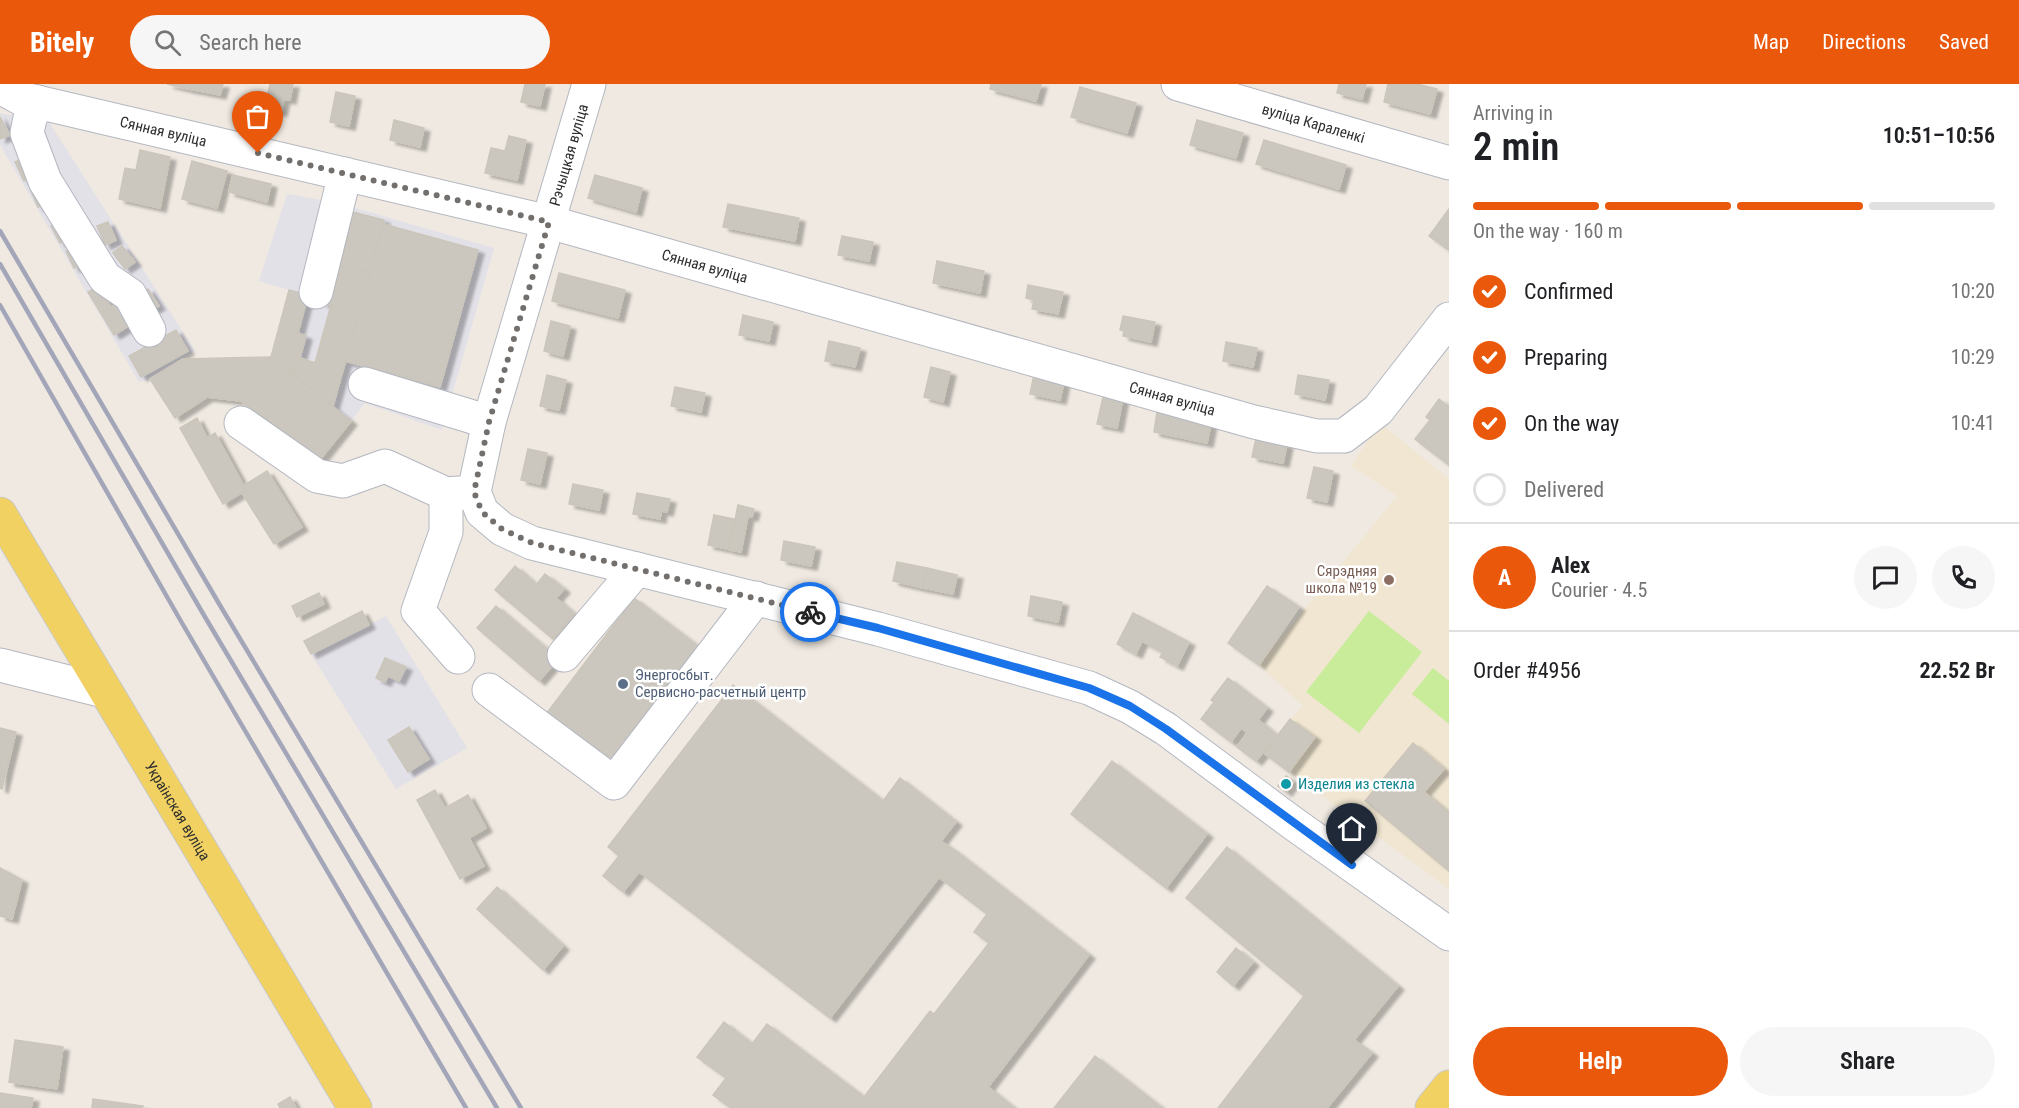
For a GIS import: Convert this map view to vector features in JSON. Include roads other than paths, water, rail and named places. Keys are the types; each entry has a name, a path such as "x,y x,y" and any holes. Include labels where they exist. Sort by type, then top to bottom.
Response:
{"main road":[{"name":"Украінская вуліца","path":"0,514 355,1108"},
{"path":"1432,1108 1449,1087"}],"street":[{"name":"Рэчыцкая вуліца","path":"458,657 418,611 460,493 489,422 589,84"},
{"name":"вуліца Караленкі","path":"1178,84 1449,163"},
{"name":"Сянная вуліца","path":"19,96 549,222 1242,418 1317,436 1344,436 1378,410 1449,318"},
{"path":"19,96 30,118 27,133 45,181 105,278 130,295 149,330"},
{"path":"316,292 345,174"},
{"path":"365,384 489,422"},
{"path":"241,423 317,476 343,481 385,466 460,493 502,529 532,543 878,628 1089,688 1130,706 1166,729 1294,824 1449,934"},
{"path":"564,656 637,569"},
{"path":"489,690 614,783 756,598"},
{"path":"0,665 104,691"}],"railway":[{"path":"0,231 221,607 521,1108"},
{"path":"0,264 205,617 497,1108"},
{"path":"0,305 182,623 466,1108"}],"place":[{"name":"Сярэдняя школа №19","path":"1389,580"},
{"name":"Энергосбыт. Сервисно-расчетный центр","path":"623,684"},
{"name":"Изделия из стекла","path":"1286,784"}]}
